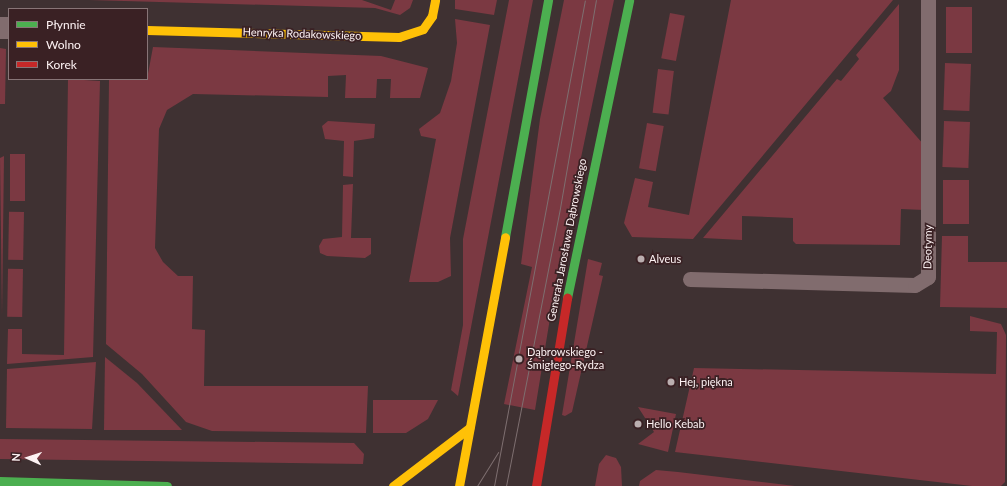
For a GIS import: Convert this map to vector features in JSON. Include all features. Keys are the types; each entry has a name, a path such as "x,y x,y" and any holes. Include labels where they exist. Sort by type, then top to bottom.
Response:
{"main road":[{"name":"Henryka Rodakowskiego","path":"148,30 399,37 423,29 432,16 435,0"},
{"path":"458,486 548,0"},
{"name":"Generała Jarosława Dąbrowskiego","path":"536,486 576,245 629,0"},
{"path":"393,486 469,428"},
{"path":"0,481 167,486"}],"lane":[{"name":"Deotymy","path":"690,279 915,284 928,277 928,0"}],"shaded area":[{"path":"89,0 362,0 391,10 395,0 413,0 410,8 400,15 375,8"},
{"path":"455,0 497,0 494,15 455,9"},
{"path":"509,0 533,0 458,396 451,390 463,325 463,239"},
{"path":"564,0 614,0 559,263 535,410 504,404 532,267 521,264 540,119"},
{"path":"731,0 893,0 693,239 632,237 624,223 635,178 653,182 648,207 689,215"},
{"path":"899,4 899,70 891,91 883,98 924,145 924,210 901,209 900,245 796,244 793,241 793,218 742,216 742,240 703,238 837,79 841,81 859,59 856,55"},
{"path":"946,7 972,7 972,53 946,53"},
{"path":"670,13 685,16 676,61 661,58"},
{"path":"455,19 490,25 450,238 451,276 438,282 409,282 436,139 421,136 419,129 440,113 451,81 457,43"},
{"path":"153,47 381,56 428,68 420,98 390,98 391,79 377,79 376,98 345,98 346,75 328,76 328,97 193,94 167,110 159,129 155,248 163,262 178,276 193,276 192,329 205,330 204,386 368,386 366,433 212,431 186,422 142,374 106,344 109,80 148,80"},
{"path":"0,48 6,49 5,104 0,104"},
{"path":"945,63 971,64 969,111 943,110"},
{"path":"658,69 674,71 669,115 653,113"},
{"path":"68,80 100,81 93,357 7,364 8,329 22,329 22,354 64,355"},
{"path":"328,121 375,124 374,138 354,141 353,177 343,176 344,141 325,139 322,126"},
{"path":"944,121 970,122 968,168 942,167"},
{"path":"647,123 664,126 656,171 639,168"},
{"path":"10,154 25,154 25,201 10,201"},
{"path":"4,156 2,316 0,158"},
{"path":"943,180 969,180 969,224 943,224"},
{"path":"353,184 351,238 371,238 371,254 365,258 327,256 320,253 319,246 323,239 342,237 343,185"},
{"path":"9,212 24,212 23,260 8,260"},
{"path":"942,236 968,236 968,262 1007,262 1007,308 940,307"},
{"path":"588,259 602,263 599,275 603,276 572,412 565,416 562,415"},
{"path":"8,269 23,269 22,317 7,317"},
{"path":"970,316 1001,324 1006,335 1005,482 1001,486 972,486 675,452 694,368 996,374 997,332 970,331"},
{"path":"105,357 137,383 182,430 104,430"},
{"path":"96,362 92,429 6,428 7,369"},
{"path":"373,400 438,400 428,419 406,433 373,433"},
{"path":"638,407 676,414 668,452 638,444 654,432"},
{"path":"0,439 354,443 364,454 363,464 0,459"},
{"path":"606,455 616,458 621,467 622,486 595,486 599,464"},
{"path":"656,470 795,486 639,486 640,481"}],"tram line":[{"path":"494,486 585,0"},
{"path":"506,486 560,208 596,0"},
{"path":"477,486 498,452"}],"traffic: fast":[{"path":"505,237 548,0"},
{"path":"567,298 629,0"},
{"path":"0,481 167,486"}],"traffic: slow":[{"path":"148,30 399,37 423,29 432,16 435,0"},
{"path":"459,486 505,237"},
{"path":"393,486 469,428"}],"traffic: jam":[{"path":"536,486 567,298"}],"place":[{"name":"Alveus","path":"641,259"},
{"name":"Dąbrowskiego - Śmigłego-Rydza","path":"519,359"},
{"name":"Hej, piękna","path":"671,382"},
{"name":"Hello Kebab","path":"638,424"}]}
